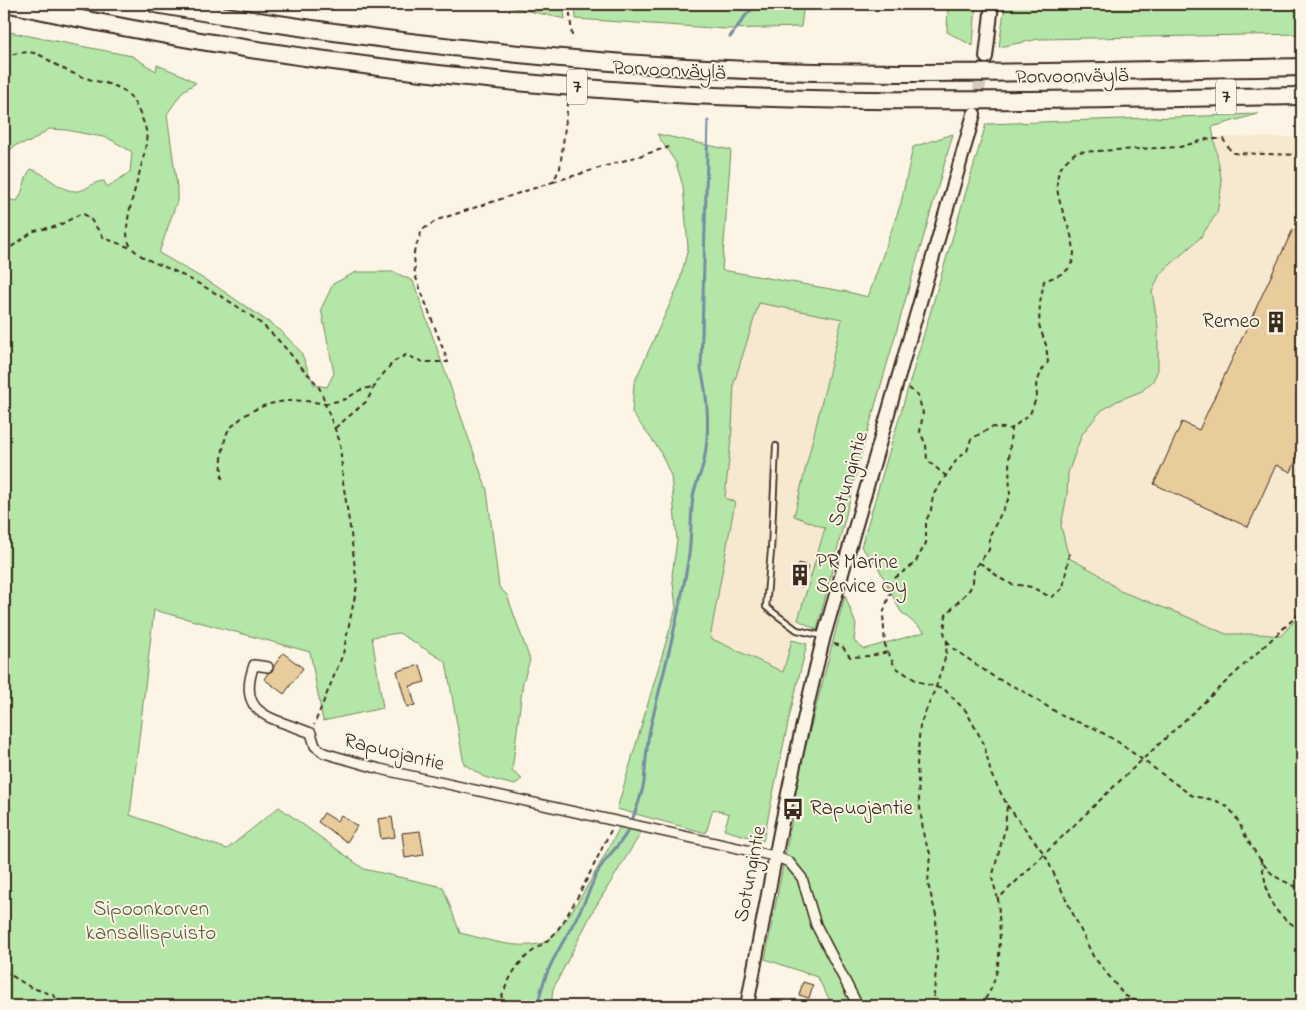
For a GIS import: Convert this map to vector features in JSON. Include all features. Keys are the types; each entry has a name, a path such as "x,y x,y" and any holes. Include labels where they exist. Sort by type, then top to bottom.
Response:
{"highway":[{"name":"Porvoonväylä","path":"10,4 184,39 266,52 562,86 675,94 777,98 960,100 1302,96"},
{"name":"Porvoonväylä","path":"155,4 332,33 463,49 673,66 822,72 951,73 1302,67"}],"street":[{"path":"986,57 992,4"},
{"name":"Sotungintie","path":"747,1006 774,856 792,772 898,380 974,114"},
{"path":"268,666 254,665 249,689 253,704 265,716 311,733"},
{"name":"Rapuojantie","path":"311,733 315,746 324,753 398,774 774,856 789,862 802,878 816,925 858,1006"}],"lane":[{"path":"776,446 771,551 766,607 797,630 828,640"}],"path":[{"path":"569,4 572,36"},
{"path":"4,57 17,53 34,53 62,68 87,78 116,86 129,94 140,114 146,131 139,175 126,229 131,248"},
{"path":"553,182 560,168 568,103"},
{"path":"1145,1006 1124,995 1092,956 1045,855 1007,805 992,774 984,744 966,711 945,690 917,681 895,667 885,645 883,614 895,578 915,563 926,544 926,521 933,495 958,458 968,451 971,439 992,427 1010,429 1030,414 1037,396 1036,385 1042,370 1048,362 1046,345 1039,325 1044,281 1067,271 1074,262 1073,247 1056,188 1061,166 1076,152 1180,147 1207,139 1223,140 1232,153 1302,155"},
{"path":"335,428 367,401 376,383 393,362 406,355 423,362 448,362 415,275 414,252 422,230 437,220 669,147"},
{"path":"4,252 34,231 58,226 82,212 89,217 104,238 131,248 148,260 178,273 237,306 267,328 322,390 325,404 340,442 343,482 357,586 343,654 311,733"},
{"path":"898,380 918,396 923,414 920,432 926,445 927,460 946,476"},
{"path":"222,478 221,459 228,431 253,409 269,404 309,400 325,404 346,399 360,390 376,386"},
{"path":"933,1006 938,957 936,916 928,884 930,853 924,838 919,800 917,764 920,725 936,687 946,656 947,641 944,632 946,615 970,589 973,582 974,569 989,550 989,537 1010,496 1008,460 1010,429"},
{"path":"979,564 1015,586 1034,588 1052,597 1063,588 1070,550"},
{"path":"998,899 1143,759 1302,612"},
{"path":"828,640 842,646 850,657 870,656 888,652"},
{"path":"947,641 954,649 994,677 1020,690 1064,717 1094,728 1143,759 1191,794 1224,805 1233,812 1241,824 1247,839 1273,875 1302,890"},
{"path":"979,1006 993,982 1001,940 998,899 992,878 1006,829 1007,805"},
{"path":"498,1006 511,975 521,961 550,938 574,903 616,821"},
{"path":"1262,859 1266,892 1274,908 1286,921 1302,931"},
{"path":"4,970 30,986 53,995 66,1006"}],"shaded area":[{"path":"1219,137 1302,137 1302,621 1295,620 1281,636 1226,634 1120,591 1097,573 1069,558 1060,526 1067,495 1068,473 1082,434 1101,411 1117,401 1142,391 1153,381 1158,370 1158,326 1152,292 1160,274 1200,238 1222,183 1216,144"},
{"path":"759,302 842,319 794,516 825,528 783,672 710,638 735,503 725,498 732,429 734,383"}],"green space":[{"path":"497,4 563,4 565,19"},
{"path":"583,4 804,4 801,27 726,29 576,19 575,6"},
{"path":"948,4 976,4 973,46 947,32"},
{"path":"1005,4 1302,4 1302,34 1039,39 999,47"},
{"name":"Sipoonkorven kansallispuisto","path":"4,31 132,56 156,71 157,65 196,83 183,91 167,114 177,187 177,201 159,253 216,286 280,330 301,352 314,385 327,387 334,373 321,309 333,284 356,272 394,272 413,281 487,490 499,587 507,595 530,660 523,682 512,771 522,779 514,785 484,777 464,764 446,662 399,633 372,637 383,708 323,721 310,652 154,610 130,815 227,849 279,807 364,869 443,887 460,933 501,943 522,945 543,943 552,937 562,925 585,890 621,825 641,833 593,911 553,989 551,1006 4,1006 4,179 7,181 8,194 11,200 17,201 31,169 71,191 82,190 97,182 104,181 107,187 130,172 132,152 108,138 66,130 49,129 30,142 16,145 5,154 4,158"},
{"path":"1258,114 1212,127 1222,183 1217,213 1200,238 1160,274 1152,292 1158,326 1158,370 1153,381 1142,391 1117,401 1101,411 1082,434 1068,473 1067,495 1061,526 1069,558 1097,573 1120,591 1226,634 1281,636 1295,620 1302,621 1302,1006 833,1006 817,977 765,959 794,809 793,795 845,595 856,625 854,641 864,649 925,632 901,612 878,567 861,547 986,124"},
{"path":"657,134 731,150 722,270 868,297 901,203 913,147 953,134 861,455 817,630 798,620 825,528 794,516 842,319 759,303 734,383 732,429 725,498 735,502 710,638 783,672 792,640 807,644 763,841 724,830 729,814 713,809 706,833 617,809 676,608 672,575 677,540 671,476 659,449 632,413 634,383 679,284 688,248 683,186 676,163"}],"building":[{"name":"Remeo","path":"1293,229 1302,233 1302,411 1296,425 1302,428 1302,447 1291,472 1276,465 1248,527 1154,484 1182,422 1199,430"},
{"name":"PR Marine Service Oy","path":"799,563 808,566 802,587 793,585"},
{"path":"283,653 303,668 284,694 264,679 273,670"},
{"path":"420,665 425,682 410,686 415,705 407,707 397,671"},
{"path":"324,813 337,821 341,815 357,826 347,842 318,822"},
{"path":"392,817 395,837 381,839 378,819"},
{"path":"420,831 424,855 405,858 402,833"},
{"path":"803,982 813,985 809,998 799,995"}],"waterway":[{"path":"730,37 746,15 757,4"},
{"path":"538,1006 551,963 581,910 597,873 624,836 637,807 644,782 650,729 684,582 691,537 693,497 703,465 708,426 707,402 701,369 708,121"}],"tunnel":[{"path":"975,109 984,65"}],"place":[{"name":"Remeo","path":"1276,322"},
{"name":"PR Marine Service Oy","path":"800,575"},
{"name":"Rapuojantie","path":"793,809"}]}
